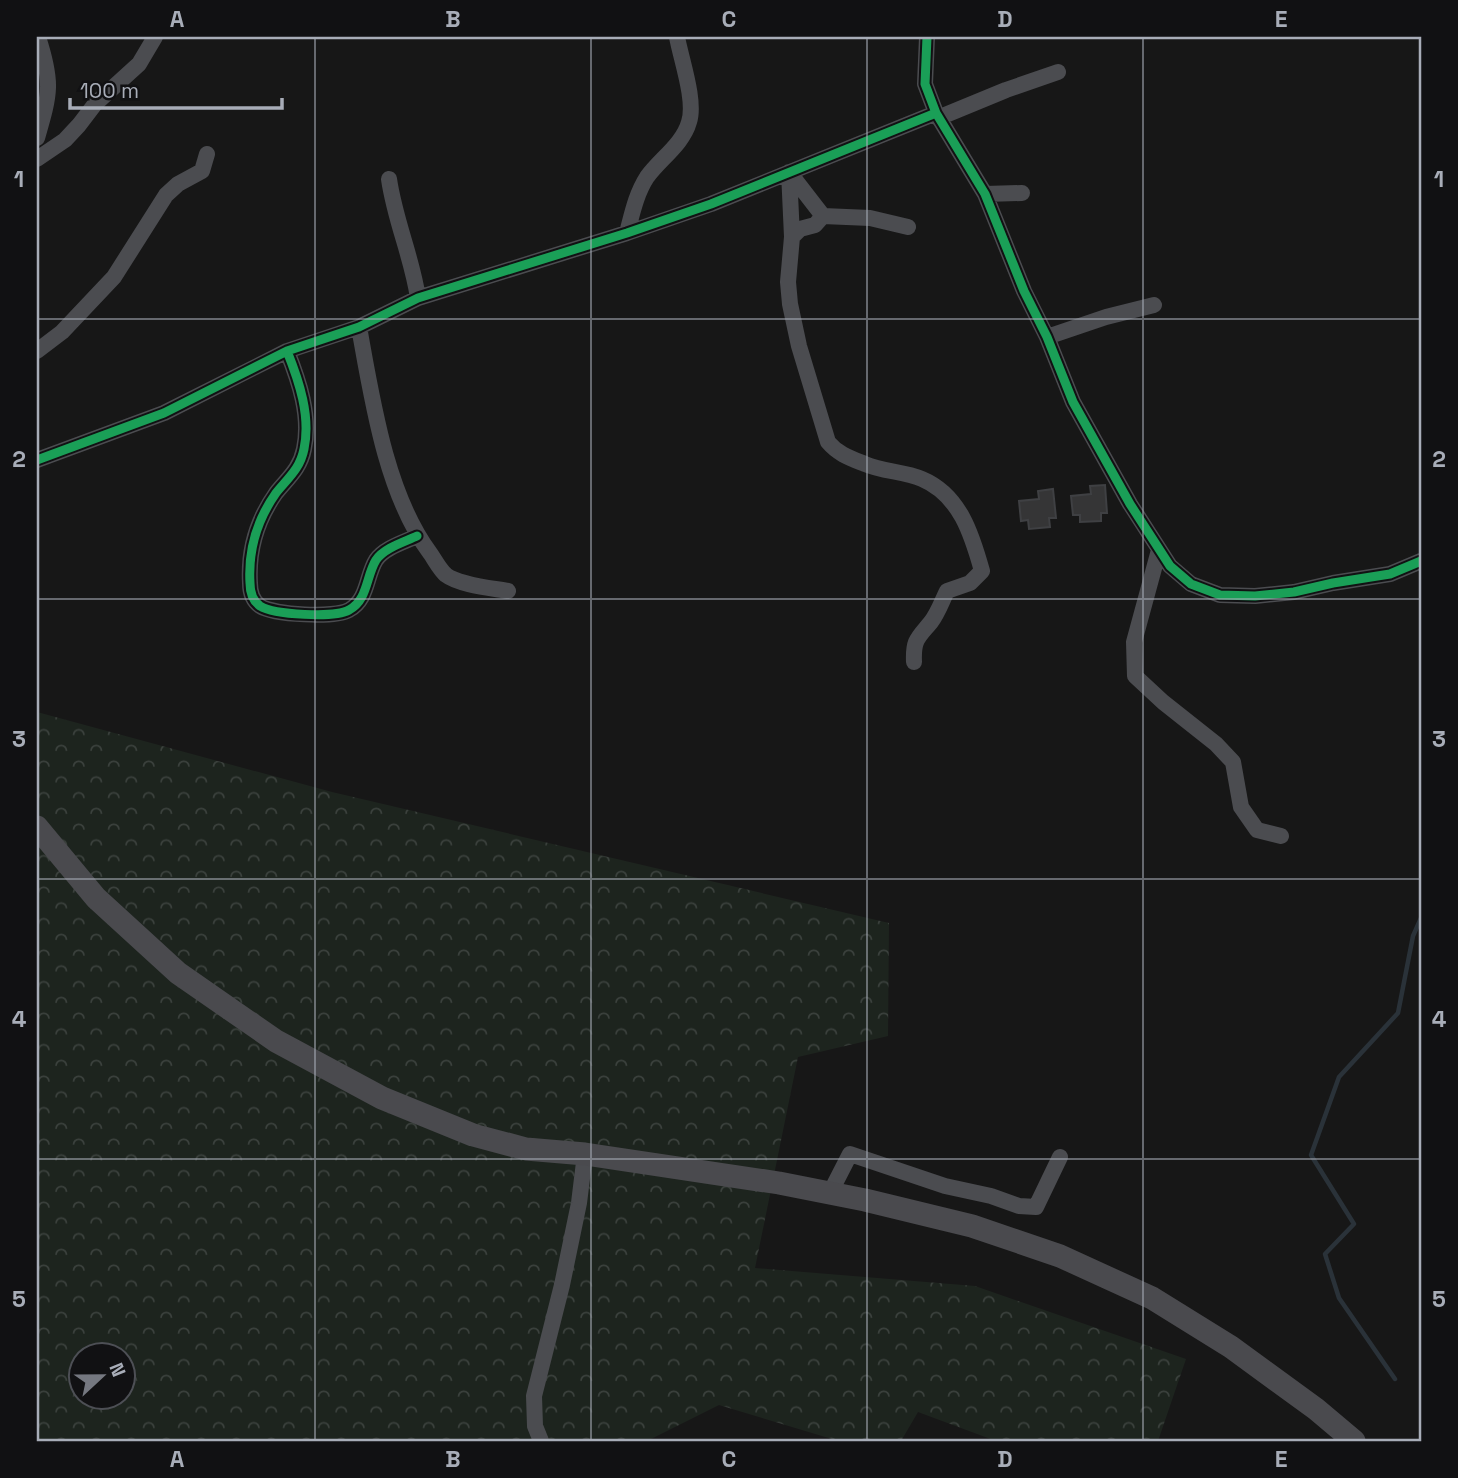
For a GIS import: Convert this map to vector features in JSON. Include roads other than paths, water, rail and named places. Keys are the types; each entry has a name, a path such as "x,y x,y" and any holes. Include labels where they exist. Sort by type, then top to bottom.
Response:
{"main road":[{"path":"37,827 96,898 178,973 276,1041 382,1098 473,1135 526,1149 585,1154 830,1193 972,1226 1060,1256 1152,1298 1230,1347 1316,1409 1354,1441"}],"street":[{"path":"37,138 49,84 38,37"},
{"path":"37,159 65,140 95,104 139,64 155,37"},
{"path":"627,233 637,197 647,178 678,141 690,121 690,103 677,37"},
{"path":"927,37 925,84 937,116 985,194 1073,402 1130,504 1170,566 1191,584 1220,595 1255,596 1390,575 1421,561"},
{"path":"37,460 164,413 287,351 359,327 418,299 711,204 789,172 1058,72"},
{"path":"37,351 62,332 114,277 166,195 178,184 202,171 207,154"},
{"path":"789,172 823,216 870,218 908,228"},
{"path":"789,172 792,237 788,282 790,304 802,356 828,442 836,451 848,457 872,467 923,479 940,490 954,503 965,520 982,571 970,583 947,591 932,621 920,631 914,646 914,662"},
{"path":"389,179 392,205 414,268 418,299"},
{"path":"985,194 1023,193"},
{"path":"792,237 800,229 815,225 823,216"},
{"path":"1047,337 1154,304"},
{"path":"359,327 394,486 417,536 446,575 475,585 508,591"},
{"path":"287,351 299,381 305,421 305,448 299,468 277,493 254,533 250,583 252,596 258,605 268,610 330,615 346,612 354,607 363,593 377,558 417,536"},
{"path":"1159,550 1134,642 1135,676 1216,744 1233,762 1241,807 1257,830 1281,836"},
{"path":"541,1441 535,1426 534,1396 562,1285 579,1202 585,1154"},
{"path":"830,1193 850,1154 945,1186 991,1196 1019,1206 1036,1207 1060,1157"}],"waterway":[{"path":"1395,1379 1339,1298 1325,1254 1354,1224 1311,1155 1339,1077 1398,1013 1413,936 1421,918"}]}
